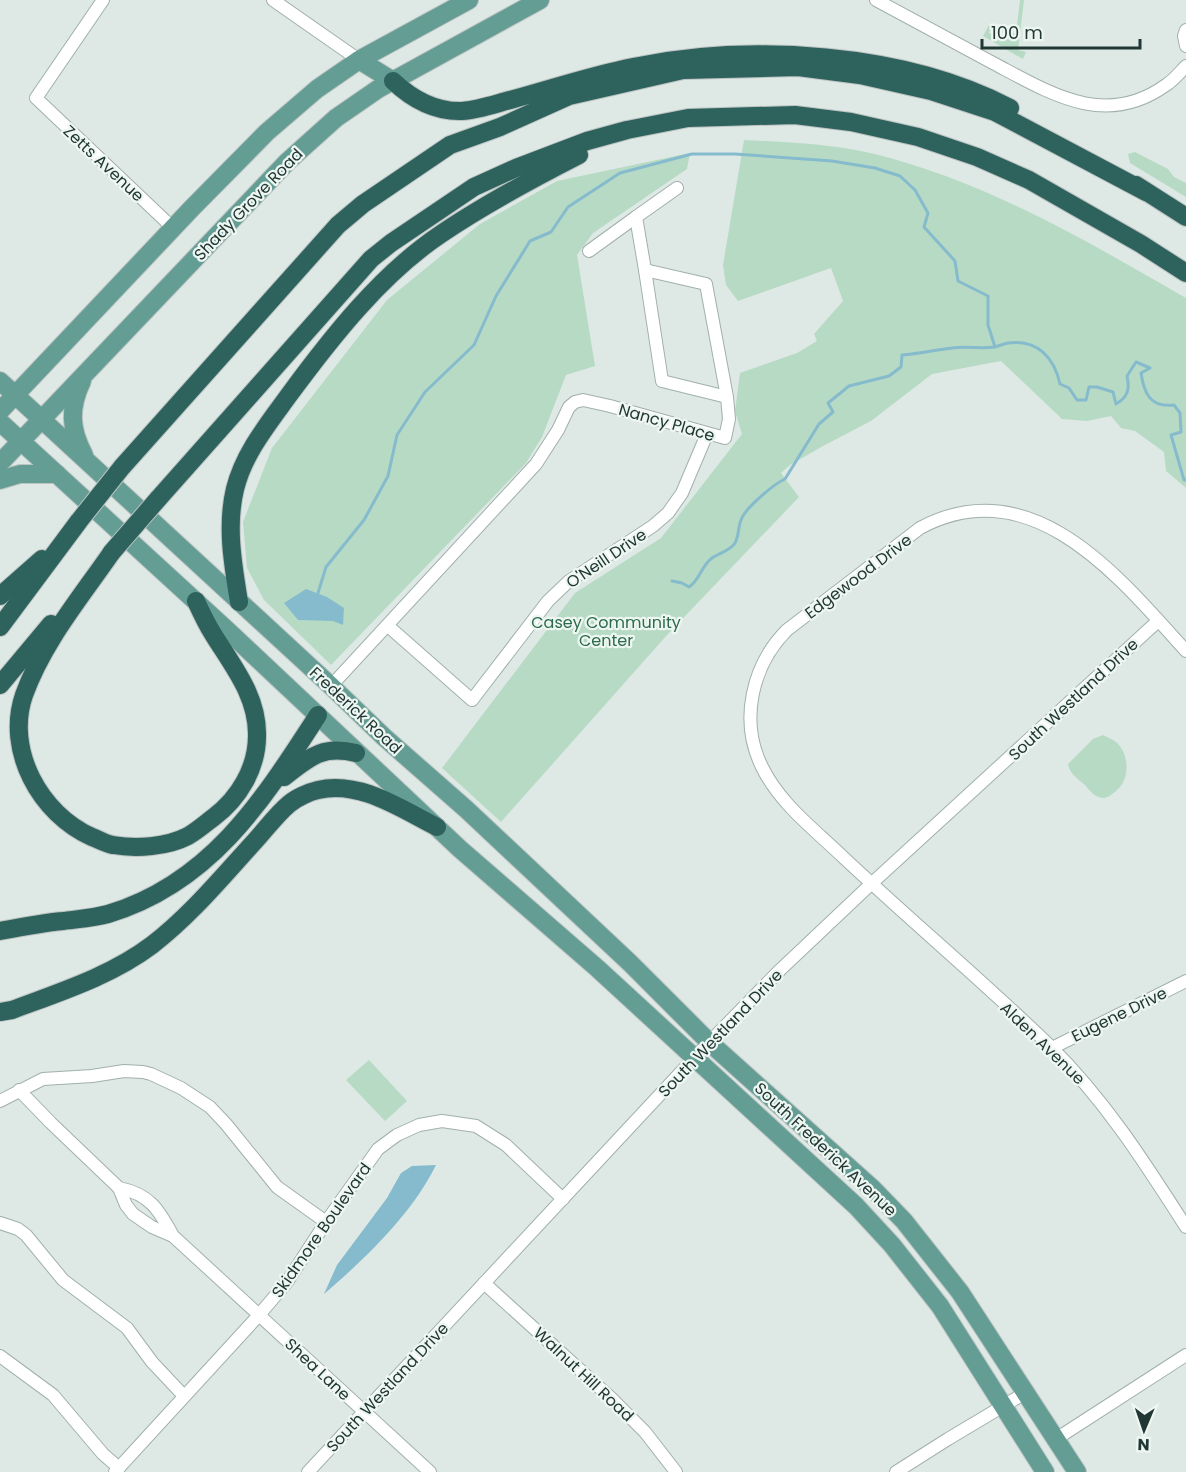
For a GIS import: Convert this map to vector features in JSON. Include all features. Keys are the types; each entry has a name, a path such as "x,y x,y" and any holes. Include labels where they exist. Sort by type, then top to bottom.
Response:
{"highway":[{"path":"393,81 423,103 447,110 462,111 633,67 683,59 739,55 837,58 925,75 986,95 1063,134 1186,217"},
{"path":"0,627 122,467 338,225 363,204 450,145 569,96 683,70 798,67 860,75 931,91 995,112 1146,192"},
{"path":"0,685 158,499 371,259 474,187 577,145 627,130 688,118 795,115 851,122 918,137 977,157 1029,180 1141,244 1186,273"},
{"path":"239,602 234,574 231,525 236,488 256,440 328,341 390,276 439,235 516,188 627,130"},
{"path":"0,596 74,527"},
{"path":"112,552 48,646 24,696 18,725 21,753 28,772 58,817 83,833 111,845 137,847 166,844 189,836 225,809 242,789 256,755 257,734 250,698 235,666 213,634 196,602"},
{"path":"0,931 105,915 138,904 201,866 254,810 286,766 318,715"},
{"path":"269,790 304,762 328,750 356,753"},
{"path":"0,1012 12,1010 95,978 128,962 153,945 186,916 290,804 314,790 348,789 381,798 437,827"}],"main road":[{"path":"0,411 267,132 317,89 359,60 469,0"},
{"name":"Shady Grove Road","path":"0,463 287,162 336,118 393,81 540,0"},
{"path":"359,60 393,81"},
{"path":"85,374 76,394 72,416 75,439 90,464"},
{"name":"Frederick Road","path":"0,381 384,737 466,809 630,963 709,1042"},
{"name":"Frederick Road","path":"0,422 318,715 356,753 695,1057"},
{"path":"0,480 20,474 57,474"},
{"path":"318,715 331,687"},
{"name":"South Frederick Avenue","path":"709,1042 873,1189 911,1229 960,1292 1077,1472"},
{"name":"South Frederick Avenue","path":"695,1057 856,1206 892,1245 940,1306 1045,1472"}],"street":[{"name":"Zetts Avenue","path":"103,0 36,98 173,228"},
{"path":"273,0 359,60"},
{"path":"876,0 1053,95 1086,105 1108,106 1146,96 1168,84 1186,66"},
{"path":"1186,30 1184,36 1186,46"},
{"path":"589,251 676,188"},
{"path":"636,217 662,381 727,397"},
{"name":"Nancy Place","path":"388,626 536,464 558,430 569,407 575,402 583,400 610,406 725,438 729,419 727,397 706,284 645,270"},
{"name":"O'Neill Drive","path":"388,626 472,700 548,601 569,581 653,526 668,513 682,493 707,434"},
{"name":"Edgewood Drive","path":"871,884 777,794 761,765 752,739 750,704 756,678 766,655 775,642 787,630 920,528 935,520 964,512 987,510 1019,515 1081,546 1109,568 1186,651"},
{"name":"South Westland Drive","path":"308,1472 709,1042 780,970 1158,621"},
{"path":"331,687 388,626"},
{"name":"Alden Avenue","path":"871,884 1052,1048 1095,1093 1128,1137 1186,1227"},
{"name":"Eugene Drive","path":"1052,1048 1186,981"},
{"path":"0,1101 43,1079 92,1076 124,1071 151,1074 182,1088 210,1107 277,1187 326,1222"},
{"path":"19,1090 119,1188 126,1205 133,1214 152,1227 173,1236"},
{"name":"Skidmore Boulevard","path":"117,1470 259,1316 287,1282 378,1149 397,1135 419,1125 442,1121 476,1126 506,1145 563,1199"},
{"path":"119,1188 134,1191 149,1199 162,1214 173,1236"},
{"path":"0,1223 18,1229 26,1235 63,1280 127,1328 152,1362 184,1396"},
{"name":"Shea Lane","path":"173,1236 430,1472"},
{"name":"Walnut Hill Road","path":"484,1283 618,1405 645,1432 676,1472"},
{"path":"1056,1439 1186,1355"},
{"path":"0,1356 52,1395 117,1470"},
{"path":"896,1472 1025,1393"}],"green space":[{"path":"1020,0 1024,0 1018,50 1026,52 1023,59 983,36 989,25 991,27 989,33 1006,40 1008,33 1016,33"},
{"name":"Casey Community Center","path":"744,140 810,144 875,154 957,180 1074,235 1186,298 1186,488 1166,471 1164,452 1135,431 1121,428 1111,416 1087,421 1062,419 1001,361 932,374 871,421 790,465 781,473 799,497 667,635 501,822 442,768 575,593 661,538 742,434 735,411 740,373 797,353 817,341 814,334 843,301 831,268 738,301 726,285 723,265"},
{"path":"1135,152 1168,169 1174,177 1186,183 1186,197 1130,163 1128,154"},
{"path":"690,153 687,169 593,233 577,255 595,366 566,375 542,437 526,463 331,665 264,600 247,568 243,522 272,448 387,300 480,224 557,181"},
{"path":"1103,735 1119,745 1123,750 1126,763 1124,781 1110,796 1104,798 1091,792 1072,773 1068,764 1093,739"},
{"path":"369,1060 407,1101 385,1121 346,1080"}],"water":[{"path":"306,589 327,597 344,608 343,625 333,621 298,620 284,603"},
{"path":"436,1165 401,1218 371,1251 324,1294 337,1265 387,1198 401,1173 412,1166"}],"waterway":[{"path":"318,593 326,567 364,520 388,476 397,435 425,392 474,345 496,296 530,241 551,232 568,207 620,173 692,154 735,154 832,161 875,168 900,176 915,190 928,213 924,227 955,261 958,281 988,296 988,325 995,347"},
{"path":"672,581 689,587 696,581 708,561 733,546 740,523 748,509 785,479 819,424 833,412 828,403 849,386 889,376 901,367 902,355 957,347 989,348 1008,343 1028,344 1036,347 1049,358 1060,384 1069,388 1077,400 1086,400 1089,387 1097,387 1113,392 1116,404 1127,392 1127,376 1136,362 1150,368 1141,373 1146,393 1159,404 1174,405 1180,413 1181,432 1171,435 1184,480 1186,480"}]}
